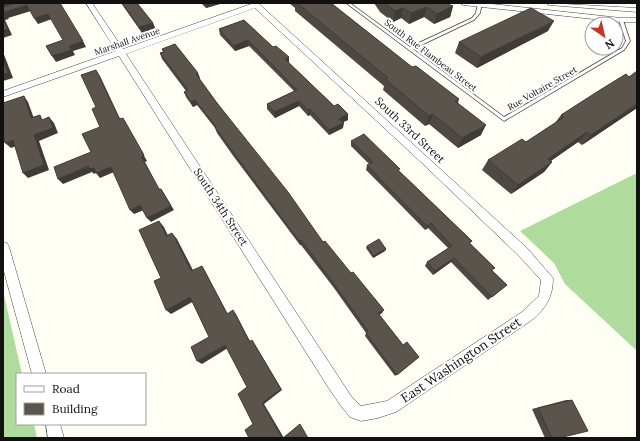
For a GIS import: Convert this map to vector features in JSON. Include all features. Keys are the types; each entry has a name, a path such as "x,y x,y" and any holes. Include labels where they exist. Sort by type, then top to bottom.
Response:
{"street":[{"name":"South 34th Street","path":"89,3 353,410"},
{"path":"464,3 585,16"},
{"path":"548,3 621,10 637,10"},
{"name":"Marshall Avenue","path":"3,94 255,4"},
{"name":"South 33rd Street","path":"255,4 523,252 547,278"},
{"path":"624,20 637,20"},
{"path":"3,247 39,373"},
{"name":"East Washington Street","path":"353,410 358,414 370,414 391,407 514,324 544,301 548,289 547,278"},
{"path":"52,425 56,438"}],"lane":[{"name":"South Rue Flambeau Street","path":"348,3 504,119"},
{"path":"410,49 473,19 478,13 480,4"},
{"name":"Rue Voltaire Street","path":"624,30 628,41 624,47"},
{"name":"Rue Voltaire Street","path":"504,119 611,56"}],"green space":[{"path":"637,173 637,351 565,284 554,263 520,231"},
{"path":"3,291 22,373 16,373 16,425 34,425 37,438 3,438"}],"building":[{"path":"16,3 60,3 83,41 69,46 72,50 52,56 46,46 63,40 48,14 34,18 27,5 4,12 5,14 3,14 3,7"},
{"path":"122,3 137,3 153,23 139,27"},
{"path":"297,3 331,3 412,67 416,66 459,99 455,101 486,125 462,138 433,114 429,116 385,79 388,78"},
{"path":"384,3 445,3 453,6 437,14 427,7 411,13 403,8 395,11"},
{"path":"531,8 554,21 481,57 459,42"},
{"path":"3,18 8,29 3,31"},
{"path":"244,20 273,47 276,46 289,57 285,59 334,106 338,104 348,114 339,119 344,123 329,130 310,109 308,110 299,101 274,112 267,104 297,90 248,40 234,46 219,29"},
{"path":"175,44 198,73 196,74 217,103 288,192 323,242 325,241 351,273 353,272 384,310 378,313 403,345 407,342 419,357 397,375 366,333 368,331 334,284 301,240 299,241 216,127 195,100 191,102 184,92 188,90 160,53 164,52 162,49"},
{"path":"3,59 8,73 3,74"},
{"path":"96,70 119,119 123,118 144,155 141,157 159,189 161,189 171,206 147,218 140,205 130,210 111,167 96,173 94,168 90,169 88,166 58,179 54,167 91,152 82,134 100,127 92,109 96,107 81,75"},
{"path":"637,71 637,104 591,135 587,132 548,159 552,162 518,185 488,160 522,139 526,142 564,117 561,115 600,90 626,74 629,77"},
{"path":"24,96 31,118 40,115 42,120 49,117 53,128 34,135 44,165 23,173 13,140 5,143 3,136 3,103"},
{"path":"364,134 400,169 398,170 472,241 469,243 495,268 491,270 507,285 492,297 454,258 435,271 427,262 452,246 431,223 427,226 367,165 373,162 351,141"},
{"path":"159,221 166,236 172,233 191,271 202,266 227,314 233,310 249,342 252,340 281,389 262,403 282,438 249,438 245,430 253,424 238,394 247,387 225,345 197,361 191,347 209,337 190,297 166,310 154,281 161,278 139,230"},
{"path":"379,239 386,249 373,256 367,246"},
{"path":"572,400 588,431 559,438 552,438 538,408"},
{"path":"300,424 308,438 283,438"}]}
